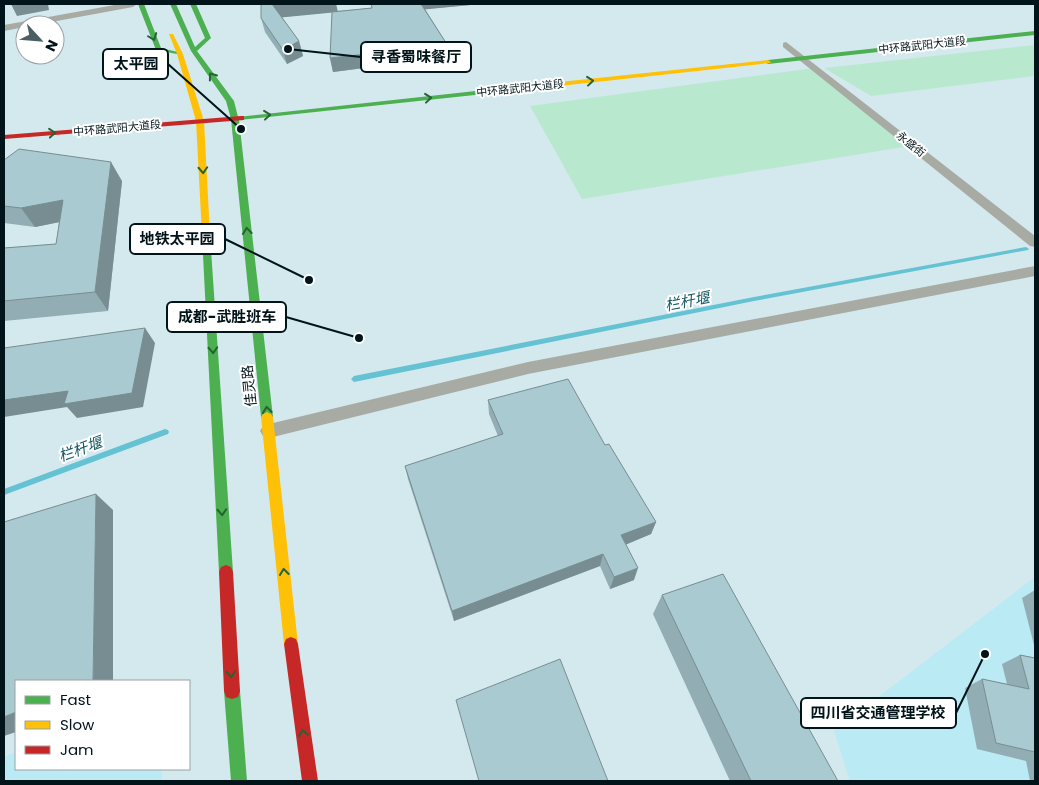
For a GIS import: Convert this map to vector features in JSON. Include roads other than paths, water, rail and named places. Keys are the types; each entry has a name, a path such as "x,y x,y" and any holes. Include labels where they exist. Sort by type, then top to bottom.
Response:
{"main road":[{"path":"141,4 158,49 180,54"},
{"name":"佳灵路","path":"173,4 194,51 235,100 235,119 295,678 310,781"},
{"path":"193,4 208,38 194,51"},
{"path":"168,28 200,104 232,691 239,781"},
{"name":"中环路武阳大道段","path":"4,138 235,119 1035,33"},
{"path":"781,46 798,44"},
{"path":"200,104 235,100"}],"street":[{"path":"4,28 133,4"},
{"name":"永盛街","path":"781,46 803,58 1035,243"},
{"path":"269,431 528,368 1035,271"}],"waterway":[{"name":"栏杆堰","path":"354,379 754,299 1026,249"},
{"name":"栏杆堰","path":"4,492 165,432"}],"place":[{"name":"寻香蜀味餐厅","path":"288,49"},
{"name":"太平园","path":"241,129"},
{"name":"地铁太平园","path":"309,280"},
{"name":"成都-武胜班车","path":"359,338"},
{"name":"四川省交通管理学校","path":"985,654"}]}
